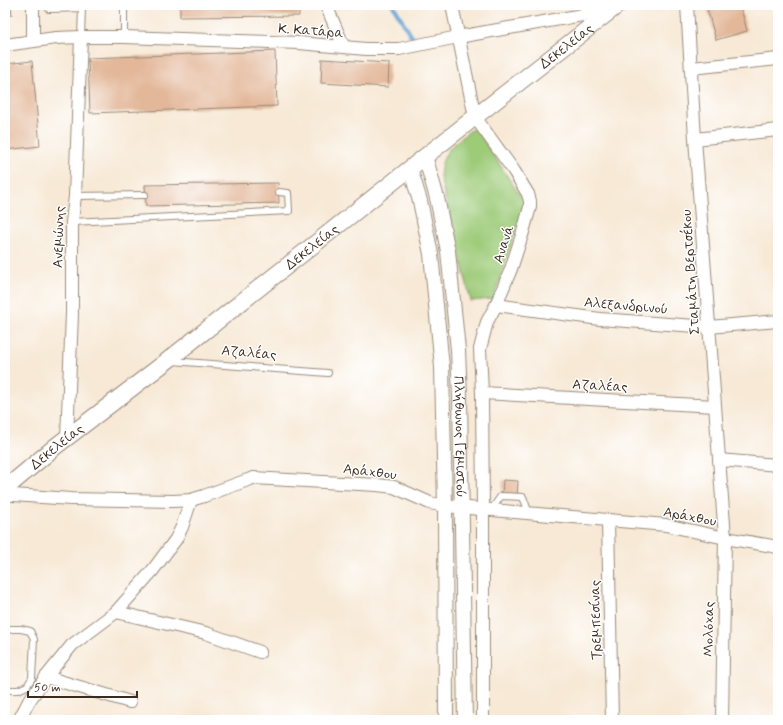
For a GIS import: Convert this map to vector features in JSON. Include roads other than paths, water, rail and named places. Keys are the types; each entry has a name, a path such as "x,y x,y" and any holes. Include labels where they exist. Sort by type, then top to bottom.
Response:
{"main road":[{"name":"Δεκελείας","path":"5,489 67,438 167,361 615,7"}],"street":[{"path":"33,5 33,41"},
{"path":"326,5 344,47"},
{"path":"452,5 474,117"},
{"name":"Σταμάτη Βερτσέκου","path":"687,5 692,68 695,139 725,538"},
{"name":"Κ. Κατάρα","path":"5,45 56,38 124,37 299,43 399,50 458,37 615,7"},
{"name":"Ανεμώνης","path":"67,438 72,314 72,222 75,196 81,37"},
{"path":"692,68 778,59"},
{"name":"Ανανά","path":"474,117 514,171 528,194 530,201 530,208 511,269 487,322 480,349 482,393"},
{"path":"695,139 778,130"},
{"name":"Πλήθωνος Γεμιστού","path":"425,156 437,198 448,251 458,350 465,720"},
{"name":"Πλήθωνος Γεμιστού","path":"410,168 420,201 432,254 442,367 446,506 446,720"},
{"name":"Αλεξανδρινού","path":"496,305 600,319 709,327 778,321"},
{"name":"Πλήθωνος Γεμιστού","path":"482,393 487,510 483,720"},
{"name":"Αζαλέας","path":"482,393 715,406"},
{"path":"719,460 778,465"},
{"name":"Αράχθου","path":"5,494 71,499 173,501 191,500 253,478 377,484 394,487 430,503 446,506 666,525 725,538 778,547"},
{"path":"19,720 29,701 72,645 116,612 152,570 176,539 185,520 191,500"},
{"name":"Τρεμπεσίνας","path":"608,520 612,720"},
{"name":"Μολόχας","path":"722,720 725,538"},
{"path":"116,612 206,632 260,652"},
{"path":"46,677 130,702"}],"lane":[{"path":"49,5 49,9 82,8 81,37"},
{"path":"124,5 124,37"},
{"path":"72,222 289,211 288,193 279,192"},
{"path":"75,196 145,195"},
{"name":"Αζαλέας","path":"167,361 328,374"},
{"path":"5,629 21,629 30,631 34,639 32,678 27,686 18,690 5,690"}],"waterway":[{"path":"393,5 413,39"}]}
